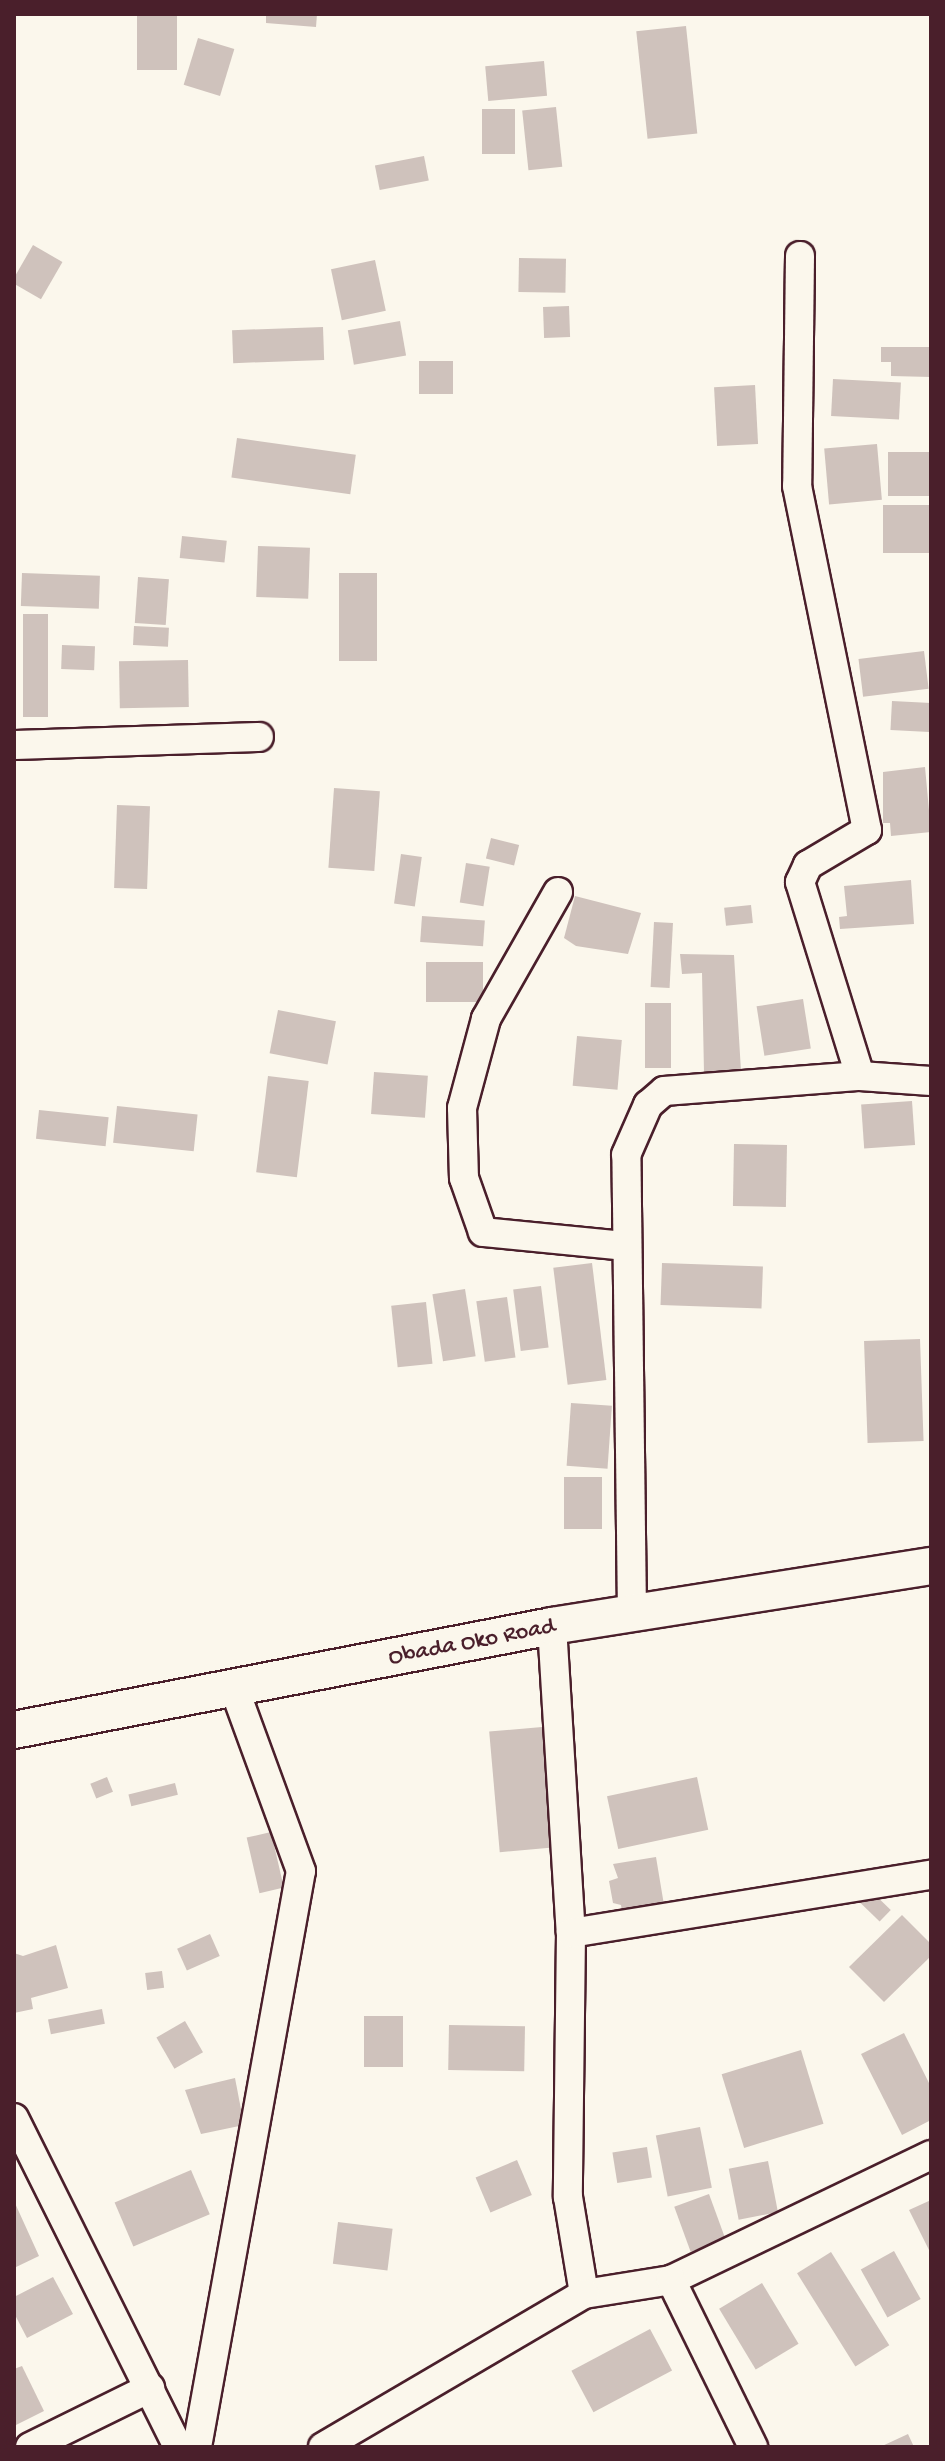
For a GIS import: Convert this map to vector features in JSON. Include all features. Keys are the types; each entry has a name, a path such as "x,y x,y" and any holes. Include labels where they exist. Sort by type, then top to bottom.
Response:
{"main road":[{"name":"Obada Oko Road","path":"15,1725 235,1691 552,1626 931,1566"}],"street":[{"path":"800,256 797,486 867,830 808,865 800,882 860,1076"},
{"path":"14,745 259,737"},
{"path":"558,892 486,1019 462,1108 464,1178 483,1232 625,1246"},
{"path":"632,1614 626,1155 648,1105 664,1091 860,1076 931,1081"},
{"path":"552,1626 571,1933 568,2197 584,2294"},
{"path":"197,2447 301,1871 235,1691"},
{"path":"571,1933 931,1875"},
{"path":"14,2118 178,2447"},
{"path":"323,2447 584,2294 671,2280 931,2155"},
{"path":"671,2280 753,2447"},
{"path":"30,2447 150,2388"}],"building":[{"path":"137,14 177,14 177,70 137,70"},
{"path":"266,14 317,14 316,27 266,23"},
{"path":"686,26 697,133 648,139 636,31"},
{"path":"198,38 234,49 220,96 184,85"},
{"path":"544,61 547,96 488,101 485,66"},
{"path":"556,107 562,167 528,170 522,111"},
{"path":"482,109 515,109 515,154 482,154"},
{"path":"424,156 429,181 380,190 375,166"},
{"path":"33,245 62,262 41,299 14,284 14,278"},
{"path":"519,258 566,259 565,293 518,292"},
{"path":"375,260 386,311 342,320 331,269"},
{"path":"569,306 570,337 544,338 543,307"},
{"path":"400,321 406,355 354,365 348,330"},
{"path":"323,327 324,360 233,363 232,330"},
{"path":"881,347 931,347 931,377 891,376 891,362 881,362"},
{"path":"419,361 453,361 453,394 419,394"},
{"path":"833,379 901,383 899,420 831,416"},
{"path":"755,385 758,444 717,446 714,387"},
{"path":"237,438 356,455 350,494 231,478"},
{"path":"877,444 882,500 829,504 824,449"},
{"path":"888,452 931,452 931,496 888,496"},
{"path":"883,505 931,505 931,553 883,553"},
{"path":"182,536 227,541 224,563 180,558"},
{"path":"258,546 310,548 308,599 256,597"},
{"path":"22,573 100,576 99,609 21,606"},
{"path":"339,573 377,573 377,661 339,661"},
{"path":"138,577 169,579 166,625 135,623"},
{"path":"23,614 48,614 48,717 23,717"},
{"path":"134,626 169,628 168,647 133,645"},
{"path":"62,645 95,646 94,670 61,669"},
{"path":"924,651 929,689 863,697 858,659"},
{"path":"188,660 189,707 120,708 119,661"},
{"path":"892,701 931,703 929,732 890,730"},
{"path":"925,767 931,832 891,836 890,823 883,823 883,772"},
{"path":"334,788 380,791 374,871 328,868"},
{"path":"117,805 150,806 147,889 114,888"},
{"path":"491,838 519,845 514,865 486,858"},
{"path":"401,854 422,857 415,906 394,904"},
{"path":"466,863 490,867 483,906 460,903"},
{"path":"911,880 914,924 840,929 839,917 847,916 844,886"},
{"path":"575,896 641,913 628,954 576,946 564,938"},
{"path":"751,905 753,923 726,926 724,908"},
{"path":"422,916 485,920 483,946 420,942"},
{"path":"654,922 673,923 670,988 651,987"},
{"path":"680,954 734,955 741,1071 704,1073 702,973 682,974"},
{"path":"426,962 483,962 483,1002 426,1002"},
{"path":"803,999 811,1048 764,1056 757,1006"},
{"path":"645,1003 671,1003 671,1068 645,1068"},
{"path":"278,1010 336,1021 328,1064 270,1053"},
{"path":"577,1036 622,1040 617,1090 573,1086"},
{"path":"374,1072 428,1076 425,1118 371,1114"},
{"path":"268,1076 309,1081 297,1177 256,1172"},
{"path":"912,1101 915,1145 864,1148 861,1105"},
{"path":"117,1106 198,1114 194,1151 113,1143"},
{"path":"39,1110 109,1117 106,1146 36,1139"},
{"path":"734,1144 787,1145 786,1207 733,1206"},
{"path":"592,1263 606,1380 568,1385 553,1268"},
{"path":"662,1263 763,1267 761,1308 661,1305"},
{"path":"541,1286 549,1348 521,1351 513,1289"},
{"path":"465,1289 476,1356 443,1361 432,1294"},
{"path":"507,1297 515,1357 485,1362 476,1301"},
{"path":"426,1302 432,1364 398,1367 391,1306"},
{"path":"920,1339 924,1441 868,1443 864,1341"},
{"path":"571,1403 612,1406 608,1469 567,1466"},
{"path":"564,1477 602,1477 602,1529 564,1529"},
{"path":"542,1727 553,1848 500,1852 489,1732"},
{"path":"107,1777 113,1792 96,1799 90,1784"},
{"path":"697,1777 708,1830 618,1849 607,1796"},
{"path":"175,1783 178,1795 131,1806 128,1795"},
{"path":"271,1832 284,1888 259,1893 247,1838"},
{"path":"656,1857 665,1911 623,1918 621,1905 613,1903 609,1881 618,1878 613,1864"},
{"path":"867,1887 891,1910 880,1921 856,1899"},
{"path":"902,1915 931,1944 931,1956 884,2002 849,1967"},
{"path":"210,1934 220,1956 187,1971 177,1949"},
{"path":"56,1945 68,1988 31,1998 33,2009 14,2013 14,1953 23,1956"},
{"path":"162,1971 164,1988 147,1990 145,1973"},
{"path":"102,2009 105,2024 51,2034 48,2019"},
{"path":"364,2016 403,2016 403,2067 364,2067"},
{"path":"185,2021 203,2052 174,2069 156,2038"},
{"path":"449,2025 525,2026 524,2071 448,2070"},
{"path":"904,2033 931,2087 931,2120 902,2135 861,2054"},
{"path":"801,2050 824,2124 744,2148 722,2074"},
{"path":"235,2078 244,2125 201,2134 185,2090"},
{"path":"700,2127 712,2188 668,2196 656,2136"},
{"path":"647,2147 652,2178 617,2183 612,2152"},
{"path":"517,2160 532,2195 490,2213 476,2178"},
{"path":"768,2161 778,2212 739,2220 729,2169"},
{"path":"191,2170 210,2214 133,2247 115,2202"},
{"path":"709,2194 725,2239 691,2252 674,2207"},
{"path":"931,2200 931,2254 909,2210"},
{"path":"14,2201 39,2256 14,2268"},
{"path":"338,2222 393,2229 387,2270 333,2264"},
{"path":"894,2251 921,2299 887,2318 861,2269"},
{"path":"831,2252 889,2345 855,2366 797,2273"},
{"path":"53,2277 73,2314 27,2338 14,2313 14,2297"},
{"path":"762,2283 799,2344 756,2370 719,2309"},
{"path":"650,2329 672,2370 593,2412 571,2371"},
{"path":"22,2366 44,2411 14,2426 14,2369"},
{"path":"908,2434 914,2447 880,2447"}]}
